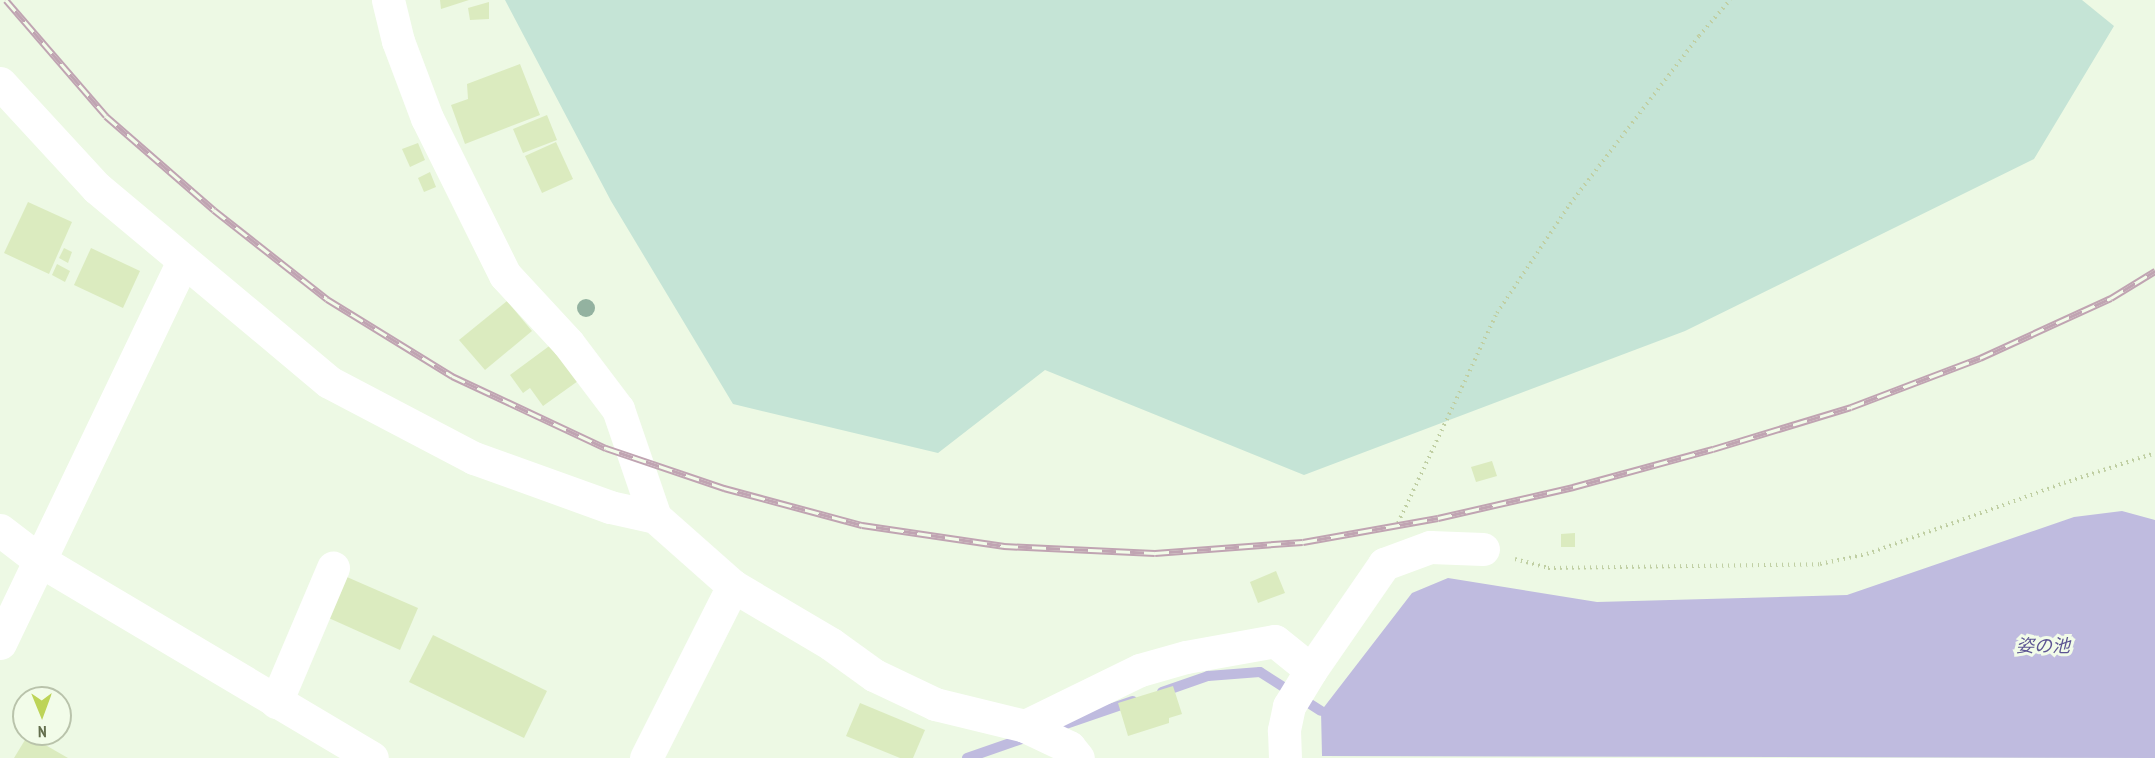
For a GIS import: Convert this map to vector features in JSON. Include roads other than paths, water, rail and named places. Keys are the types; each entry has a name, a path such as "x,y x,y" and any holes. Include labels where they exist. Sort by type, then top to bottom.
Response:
{"street":[{"path":"388,0 398,41 427,118 505,275 568,344 618,409 655,517"},
{"path":"0,83 98,188 329,382 474,458 610,507 655,517 733,586 831,644 874,675 935,704 1025,726 1069,747 1078,758"},
{"path":"0,643 183,261"},
{"path":"0,530 39,560 372,758"},
{"path":"1285,758 1284,730 1289,706 1384,564 1430,548 1483,549"},
{"path":"276,702 333,568"},
{"path":"645,758 733,586"},
{"path":"1025,726 1140,670 1186,657 1275,641 1311,670"}],"water":[{"name":"姿の池","path":"2122,511 2155,520 2155,758 1322,756 1321,711 1412,593 1448,578 1597,602 1847,595 2074,517"}],"waterway":[{"path":"1162,692 1208,676 1260,672 1321,711"},
{"path":"1057,727 1133,701"},
{"path":"967,758 1030,736"}],"railway":[{"path":"6,0 106,116 214,210 327,299 452,376 606,448 724,488 862,525 1004,546 1155,553 1303,542 1438,518 1573,487 1713,449 1851,407 1980,358 2111,298 2155,271"}]}
